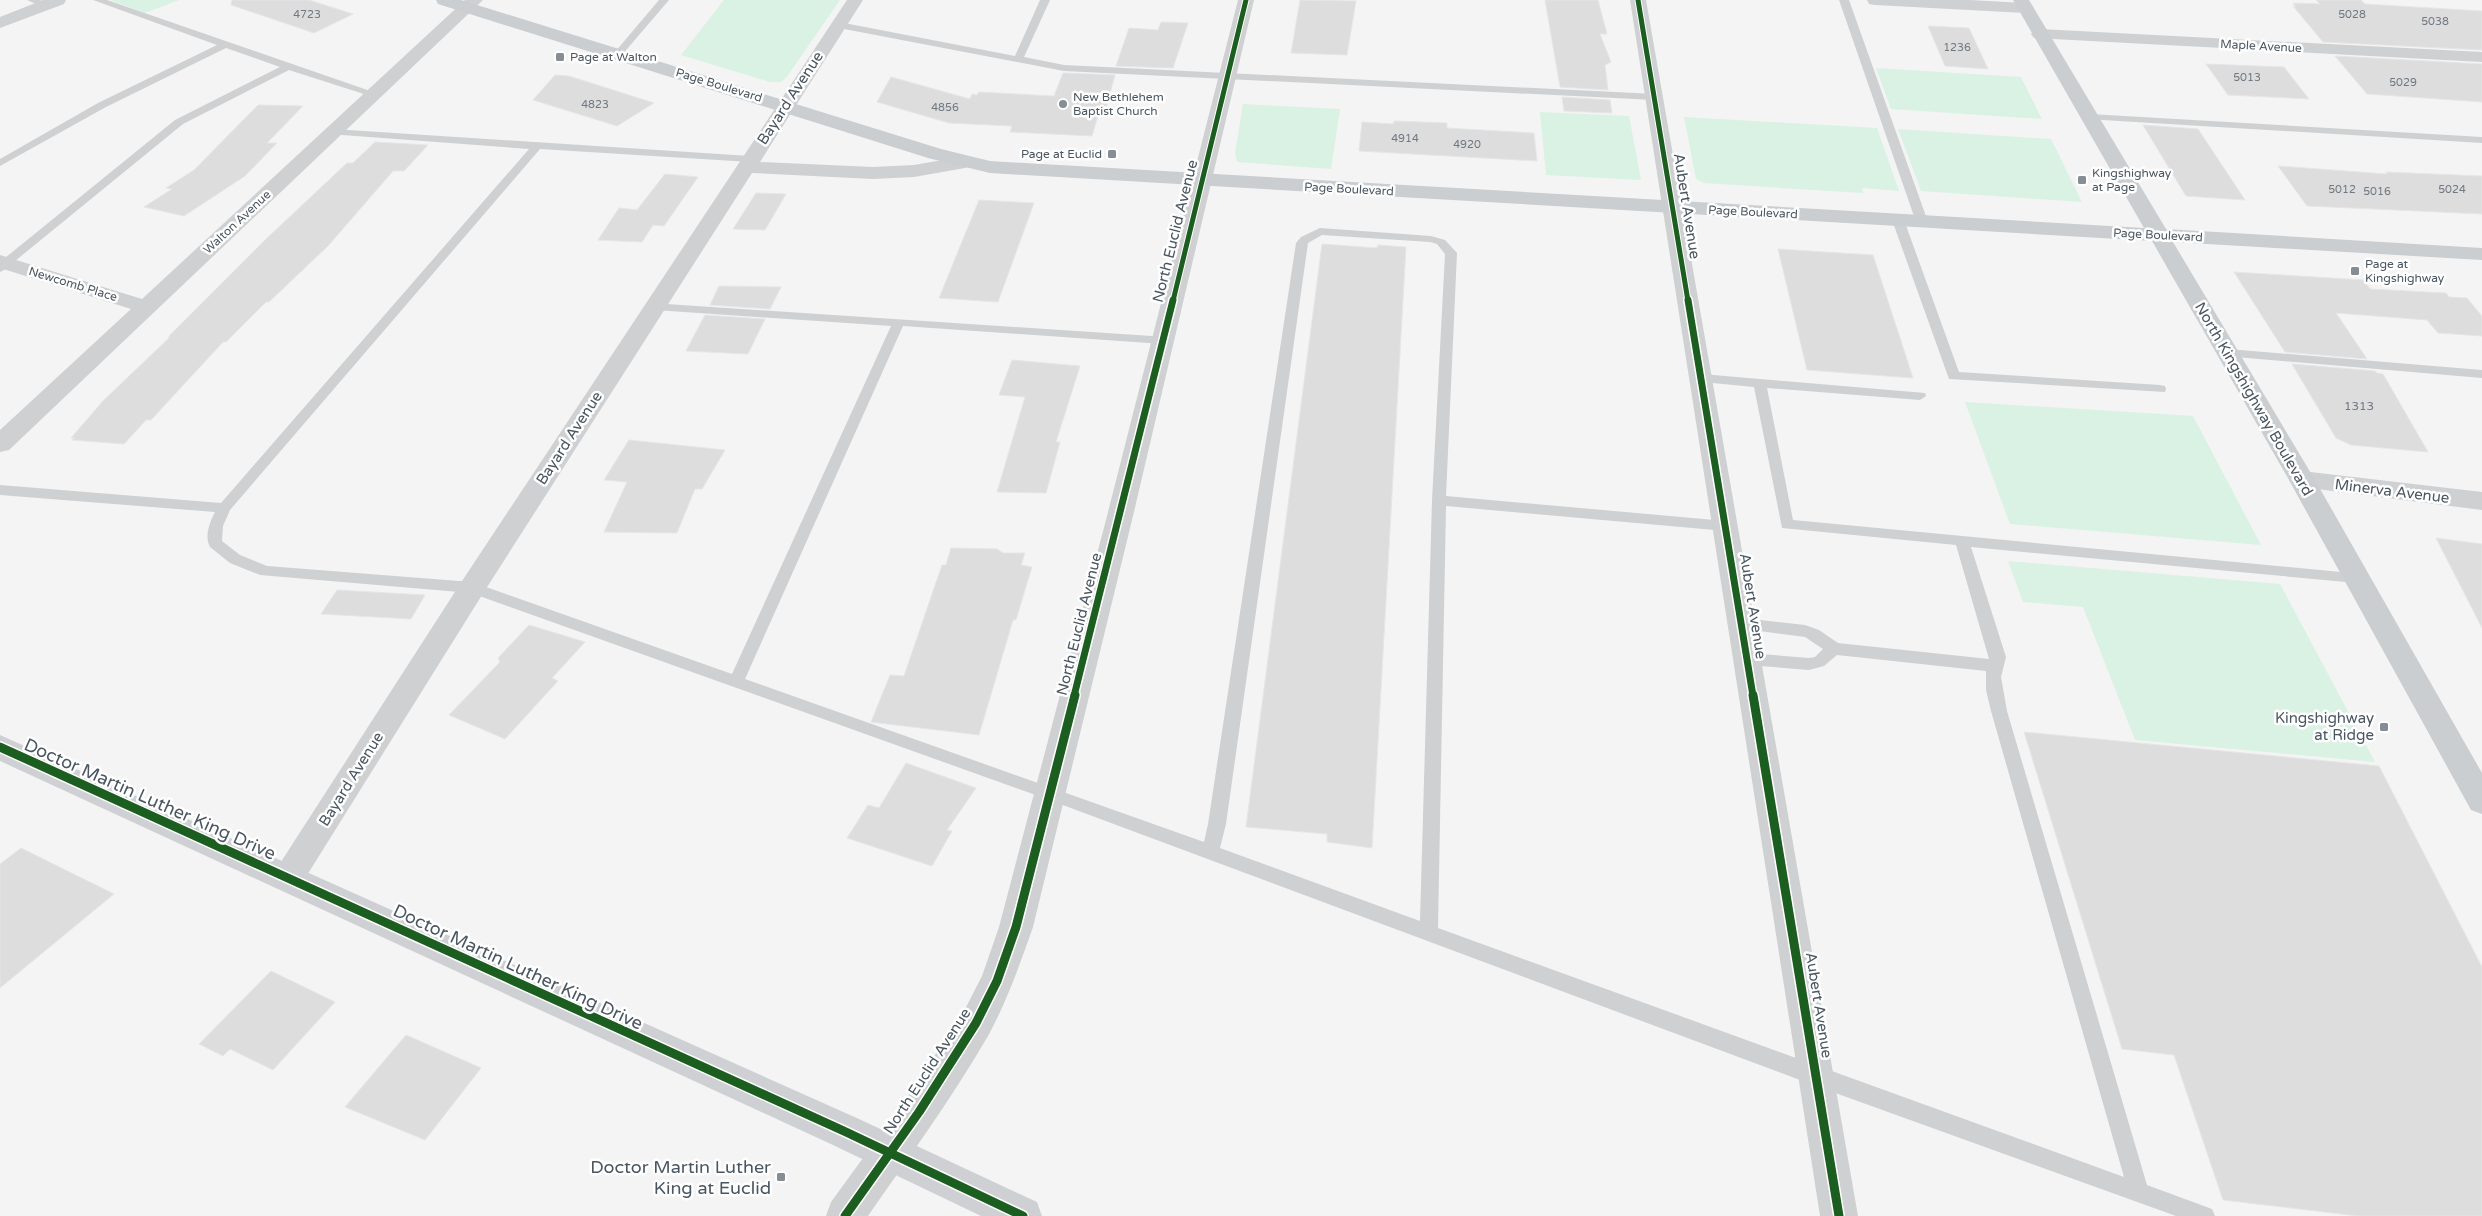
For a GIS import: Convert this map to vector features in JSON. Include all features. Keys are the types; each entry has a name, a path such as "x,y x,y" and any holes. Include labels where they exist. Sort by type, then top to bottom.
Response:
{"main road":[{"name":"Page Boulevard","path":"444,0 472,4 618,54 965,162 1017,170 2482,254"},
{"name":"North Kingshighway Boulevard","path":"2023,4 2302,480 2481,798"},
{"name":"Doctor Martin Luther King Drive","path":"0,747 1023,1216"}],"street":[{"name":"Bayard Avenue","path":"288,878 472,588 855,0"},
{"name":"North Euclid Avenue","path":"845,1216 950,1066 976,1023 997,981 1016,927 1246,0"},
{"name":"Aubert Avenue","path":"1638,0 1674,208 1839,1216"},
{"path":"1876,0 2023,4"},
{"path":"0,23 45,2"},
{"name":"Walton Avenue","path":"0,444 472,4"},
{"name":"Maple Avenue","path":"2040,34 2482,57"},
{"name":"Page Boulevard","path":"748,163 873,173 914,171 965,162"},
{"name":"Newcomb Place","path":"2,264 146,307"},
{"name":"Minerva Avenue","path":"2302,480 2482,501"}],"lane":[{"path":"98,0 225,46 374,94"},
{"path":"618,54 664,0"},
{"path":"1018,59 1045,0"},
{"path":"1844,0 1922,222"},
{"path":"839,25 1064,68 1655,97"},
{"path":"0,163 102,105 225,46"},
{"path":"2,264 179,122 288,67"},
{"path":"2090,117 2482,140"},
{"path":"333,132 748,163"},
{"path":"537,146 224,508 216,526 215,543 235,558 265,571 472,588 1050,793 1816,1076 2205,1216"},
{"path":"1898,220 1954,376 2160,389"},
{"path":"1210,852 1219,814 1302,243 1320,231 1431,239 1441,242 1451,253 1438,500 1429,933"},
{"path":"655,306 1163,340"},
{"path":"736,682 899,322"},
{"path":"2228,353 2482,374"},
{"path":"1702,378 1920,396"},
{"path":"1760,383 1787,524 2356,578"},
{"path":"0,490 224,508"},
{"path":"1438,500 1726,526"},
{"path":"1962,541 1998,656 1994,666 1993,689 1998,711 2139,1192"},
{"path":"1742,624 1805,631 1834,649 1994,666"},
{"path":"1748,659 1809,664 1819,662 1834,649"}],"green space":[{"path":"110,0 179,0 145,13"},
{"path":"724,0 840,0 786,78 781,82 770,82 681,55"},
{"path":"1876,68 2021,77 2042,119 1891,109"},
{"path":"1243,104 1340,109 1331,169 1237,162 1235,153"},
{"path":"1540,112 1629,116 1641,180 1546,175"},
{"path":"1684,117 1877,128 1899,191 1862,188 1863,193 1704,183 1696,179"},
{"path":"1898,129 2051,139 2082,202 1921,191"},
{"path":"1965,402 2193,416 2261,545 2010,524"},
{"path":"2008,561 2280,584 2375,762 2135,740 2083,607 2023,602"}],"building":[{"path":"232,0 309,0 353,14 314,33 231,5"},
{"path":"1300,0 1356,1 1347,55 1291,53"},
{"path":"1545,0 1598,0 1607,34 1600,34 1611,62 1605,65 1608,90 1560,87"},
{"path":"2316,0 2361,0 2365,4 2482,11 2482,50 2323,42 2293,6 2296,7 2293,3 2320,4"},
{"path":"1161,22 1188,23 1173,68 1116,66 1129,28 1158,30"},
{"path":"1928,26 1969,28 1988,69 1945,66"},
{"path":"2335,56 2482,64 2482,102 2367,94"},
{"path":"2206,64 2284,67 2309,99 2228,95"},
{"path":"1063,73 1115,75 1105,112 1099,112 1092,136 1010,132 1012,126 949,123 877,102 891,77 970,99 972,94 977,95 979,92 1054,96"},
{"path":"555,75 569,76 654,103 617,126 533,100"},
{"path":"1562,97 1610,100 1612,113 1564,111"},
{"path":"258,105 303,106 267,143 277,143 245,176 184,216 144,207 172,189 166,188 194,170"},
{"path":"1394,121 1447,123 1447,128 1534,133 1537,161 1359,151 1362,122 1393,124"},
{"path":"2143,125 2198,129 2245,200 2186,196"},
{"path":"375,142 428,145 404,171 393,171 328,246 269,302 266,302 226,342 223,342 151,420 146,420 124,444 72,440 75,438 71,438 103,401 170,337 168,337 266,239 347,163 353,163"},
{"path":"2278,166 2387,174 2386,172 2482,176 2482,214 2307,206"},
{"path":"665,174 698,177 664,226 653,225 642,242 598,240 619,208 637,210"},
{"path":"756,193 786,194 765,230 733,229"},
{"path":"979,200 1034,203 998,302 939,298"},
{"path":"1322,244 1377,248 1378,245 1406,247 1372,848 1327,842 1327,834 1246,827"},
{"path":"1778,249 1873,255 1913,378 1807,370"},
{"path":"2234,272 2364,280 2370,289 2446,293 2449,297 2467,298 2482,316 2482,336 2438,333 2427,320 2336,313 2367,359 2285,352"},
{"path":"719,286 781,287 770,309 710,305"},
{"path":"705,315 765,319 748,354 686,351"},
{"path":"1012,360 1080,366 1056,442 1060,442 1046,493 997,492 1025,397 999,395"},
{"path":"2292,364 2375,371 2383,374 2428,452 2351,445 2336,438"},
{"path":"629,440 725,450 702,489 695,489 677,533 604,532 627,482 604,480"},
{"path":"2436,538 2482,544 2482,628"},
{"path":"951,548 997,549 1003,553 1025,553 1021,565 1032,567 1016,620 1013,620 979,735 871,722 890,675 904,676 942,565 946,565"},
{"path":"337,590 425,595 411,619 321,614"},
{"path":"529,625 585,642 552,678 558,681 505,739 449,715 500,662 498,658"},
{"path":"2024,732 2379,766 2482,967 2482,1216 2358,1216 2223,1200 2174,1055 2122,1049"},
{"path":"906,763 976,788 947,830 952,831 932,866 847,838 868,805 879,808"},
{"path":"21,848 114,894 0,988 0,864"},
{"path":"271,971 335,1002 273,1070 230,1049 223,1056 199,1044"},
{"path":"406,1035 481,1068 425,1140 345,1107"}],"cycle path":[{"path":"845,1216 919,1112 976,1023 997,981 1016,927 1120,516 1246,0"},
{"path":"1638,0 1839,1216"},
{"path":"0,747 846,1132 1023,1216"}],"place":[{"name":"Page at Walton","path":"560,57"},
{"name":"New Bethlehem Baptist Church","path":"1063,104"},
{"name":"Page at Euclid","path":"1112,154"},
{"name":"Kingshighway at Page","path":"2082,180"},
{"name":"Page at Kingshighway","path":"2355,271"},
{"name":"Kingshighway at Ridge","path":"2384,727"},
{"name":"Doctor Martin Luther King at Euclid","path":"781,1177"}]}
